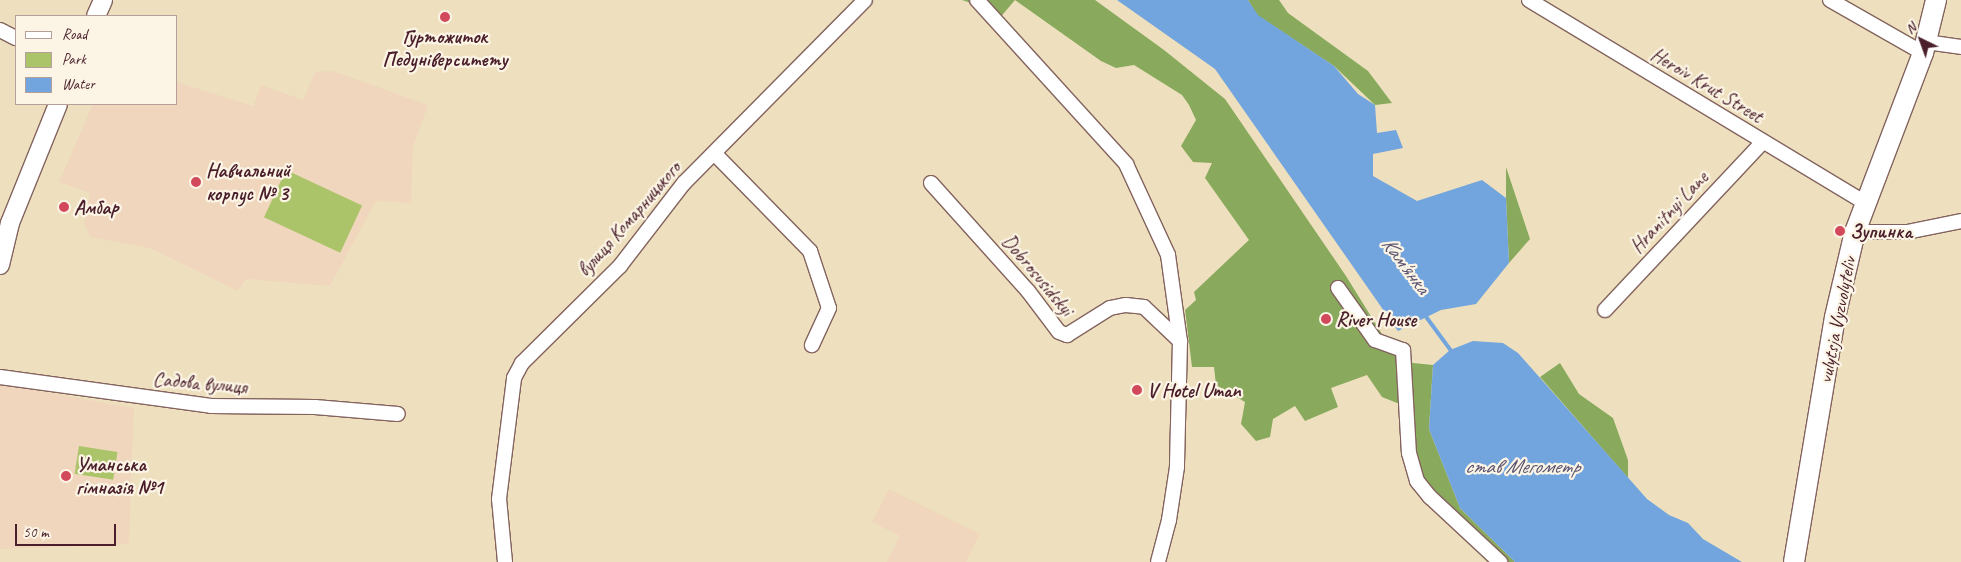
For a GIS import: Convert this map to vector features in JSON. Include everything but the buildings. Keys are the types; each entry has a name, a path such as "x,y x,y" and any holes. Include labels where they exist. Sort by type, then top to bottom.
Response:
{"main road":[{"name":"vulytsja Vyzvolyteliv","path":"1794,562 1835,317 1855,232 1925,48 1936,0"}],"street":[{"path":"96,15 103,0"},
{"name":"вулиця Комарницького","path":"505,562 499,499 514,378 522,363 620,266 684,183 716,154 865,0"},
{"path":"977,0 1126,164 1168,254 1180,341 1177,467 1170,520 1158,562"},
{"name":"Heroiv Krut Street","path":"1529,0 1865,203"},
{"path":"1830,0 1925,48 1961,47"},
{"path":"0,30 15,38"},
{"path":"0,266 10,223 58,105"},
{"name":"Hranitnyi Lane","path":"1605,310 1763,142"},
{"path":"716,154 810,251 829,308 812,345"},
{"name":"Dobrosusidskyi","path":"931,183 1028,291 1059,332 1067,335 1110,308 1126,305 1144,308 1180,341"},
{"path":"1855,232 1907,232 1961,221"},
{"path":"1338,288 1374,340 1403,350 1409,453 1417,481 1430,497 1500,562"},
{"name":"Садова вулиця","path":"0,377 211,406 315,407 398,414"}],"shaded area":[{"path":"333,71 428,105 413,147 411,203 376,201 330,286 246,279 238,291 150,248 90,237 84,224 90,193 59,182 93,105 178,105 178,83 253,106 261,85 303,100 315,72"},
{"name":"Уманська гімназія №1","path":"0,384 134,408 129,544 0,549"},
{"path":"889,489 980,534 966,562 887,562 900,536 872,522"}],"green space":[{"path":"962,0 1015,0 998,20 986,8"},
{"path":"1015,0 1095,0 1164,50 1225,99 1346,276 1390,347 1413,363 1433,365 1429,429 1460,508 1515,562 1500,562 1417,481 1407,407 1382,397 1367,375 1331,388 1338,407 1305,421 1295,406 1273,419 1270,437 1256,441 1241,424 1245,402 1216,385 1214,367 1192,367 1185,310 1196,300 1194,292 1249,240 1205,178 1212,163 1193,162 1181,146 1196,120 1189,105 1182,95 1134,65 1116,68 1101,61"},
{"path":"1248,0 1279,0 1288,13 1368,71 1392,103 1375,105 1334,66 1257,15"},
{"path":"1506,167 1530,239 1509,263 1506,198"},
{"path":"286,170 362,205 340,253 264,217"},
{"path":"1560,363 1579,394 1613,418 1628,460 1628,478 1540,377"},
{"path":"79,446 118,452 113,480 75,474"}],"water":[{"path":"1117,0 1248,0 1258,15 1334,66 1358,94 1375,105 1377,133 1396,130 1403,148 1373,154 1373,176 1417,201 1482,180 1506,198 1509,263 1476,304 1441,310 1398,331 1215,69"},
{"name":"став Мегометр","path":"1473,341 1503,343 1518,353 1647,499 1669,515 1688,523 1703,539 1742,562 1515,562 1460,508 1429,429 1433,365 1450,350"}],"waterway":[{"name":"Кам'янка","path":"1424,314 1452,352"}],"place":[{"name":"Гуртожиток Педуніверситету","path":"445,17"},
{"name":"Навчальний корпус № 3","path":"196,182"},
{"name":"Амбар","path":"64,207"},
{"name":"Зупинка","path":"1840,231"},
{"name":"River House","path":"1326,319"},
{"name":"V Hotel Uman","path":"1137,390"},
{"name":"Уманська гімназія №1","path":"66,476"}]}
